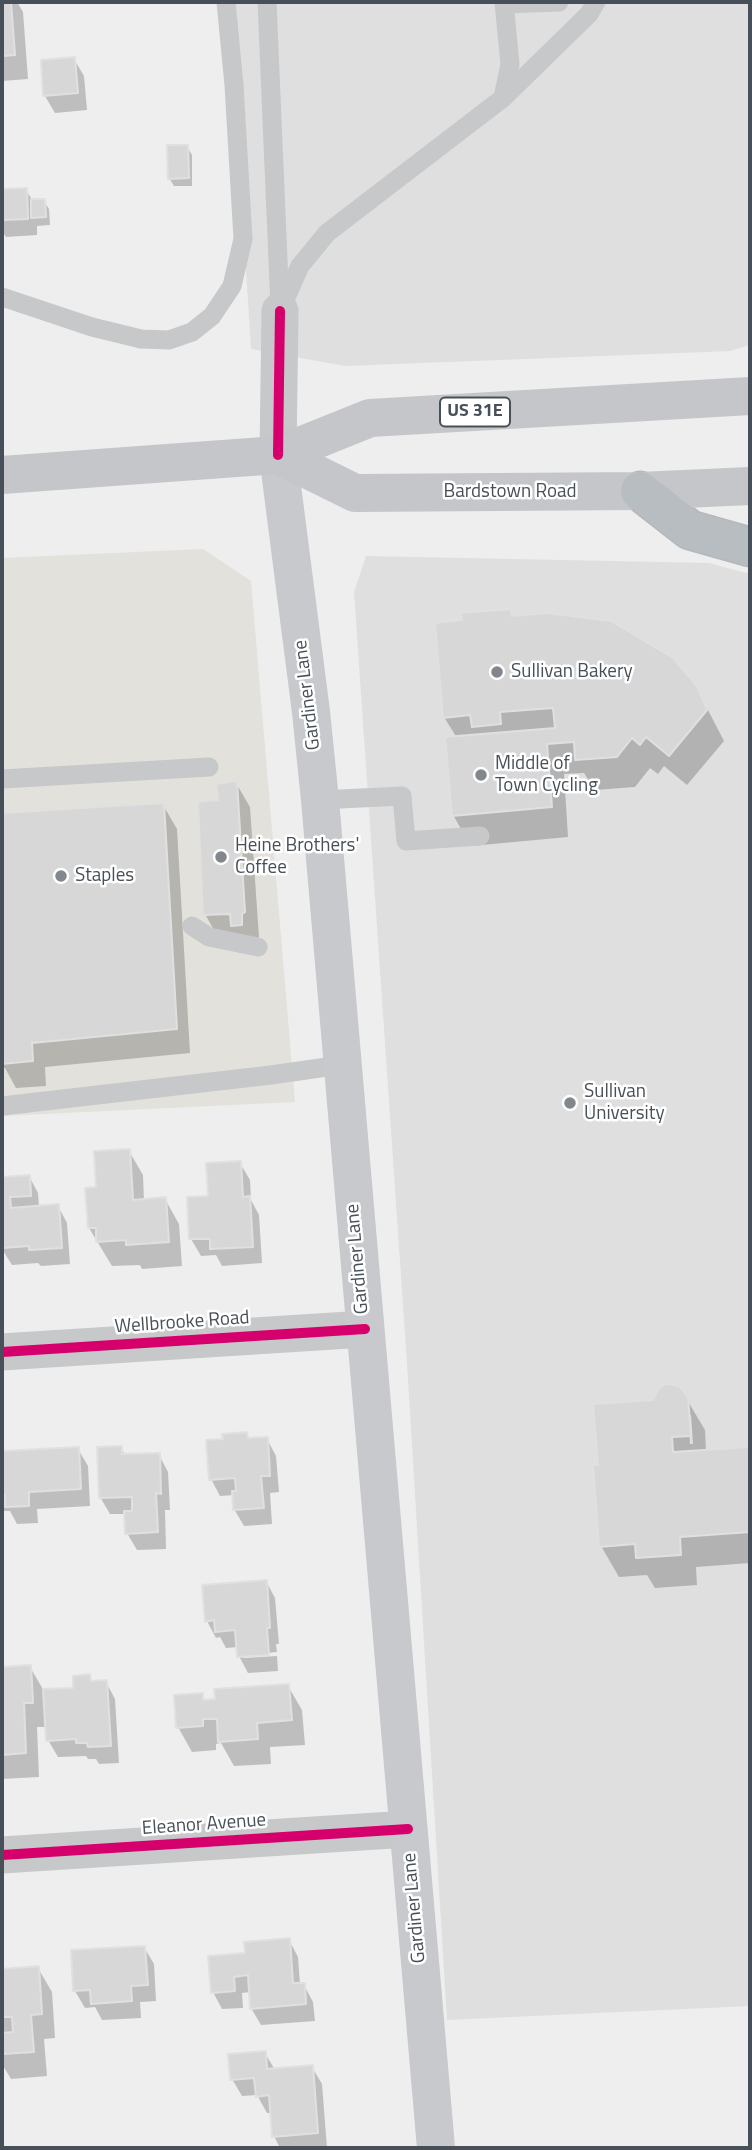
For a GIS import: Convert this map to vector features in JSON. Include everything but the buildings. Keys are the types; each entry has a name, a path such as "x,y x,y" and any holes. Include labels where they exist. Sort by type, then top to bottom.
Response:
{"highway":[{"path":"640,491 690,530 750,547"}],"main road":[{"name":"US 31E","path":"2,475 278,455 370,418 750,396"},
{"name":"Bardstown Road","path":"278,455 355,493 640,491 750,486"},
{"name":"Gardiner Lane","path":"278,455 310,699 320,800 436,2148"}],"street":[{"path":"278,455 280,311"},
{"name":"Wellbrooke Road","path":"2,1352 365,1329"},
{"name":"Eleanor Avenue","path":"2,1855 408,1829"}],"lane":[{"path":"2,297 92,327 141,339 169,340 192,332 212,316 232,286 243,239 226,2"},
{"path":"267,2 280,311"},
{"path":"503,98 510,64 504,3 559,2"},
{"path":"280,311 300,267 327,233 503,98 589,14 596,2"},
{"path":"2,779 209,767"},
{"path":"320,800 402,796 406,841 480,836"},
{"path":"192,926 209,937 258,947"},
{"path":"2,1106 341,1065"}],"shaded area":[{"path":"229,2 750,2 750,345 730,351 345,366 251,349"},
{"path":"203,549 251,581 295,1102 2,1116 2,558"},
{"name":"Sullivan University","path":"366,556 709,563 750,574 750,2006 447,2020 407,1363 354,592"}],"cycle path":[{"path":"278,455 280,311"},
{"path":"2,1352 365,1329"},
{"path":"2,1855 408,1829"}],"place":[{"name":"Sullivan Bakery","path":"497,672"},
{"name":"Middle of Town Cycling","path":"481,775"},
{"name":"Heine Brothers' Coffee","path":"221,857"},
{"name":"Staples","path":"61,876"},
{"name":"Sullivan University","path":"570,1103"}]}
